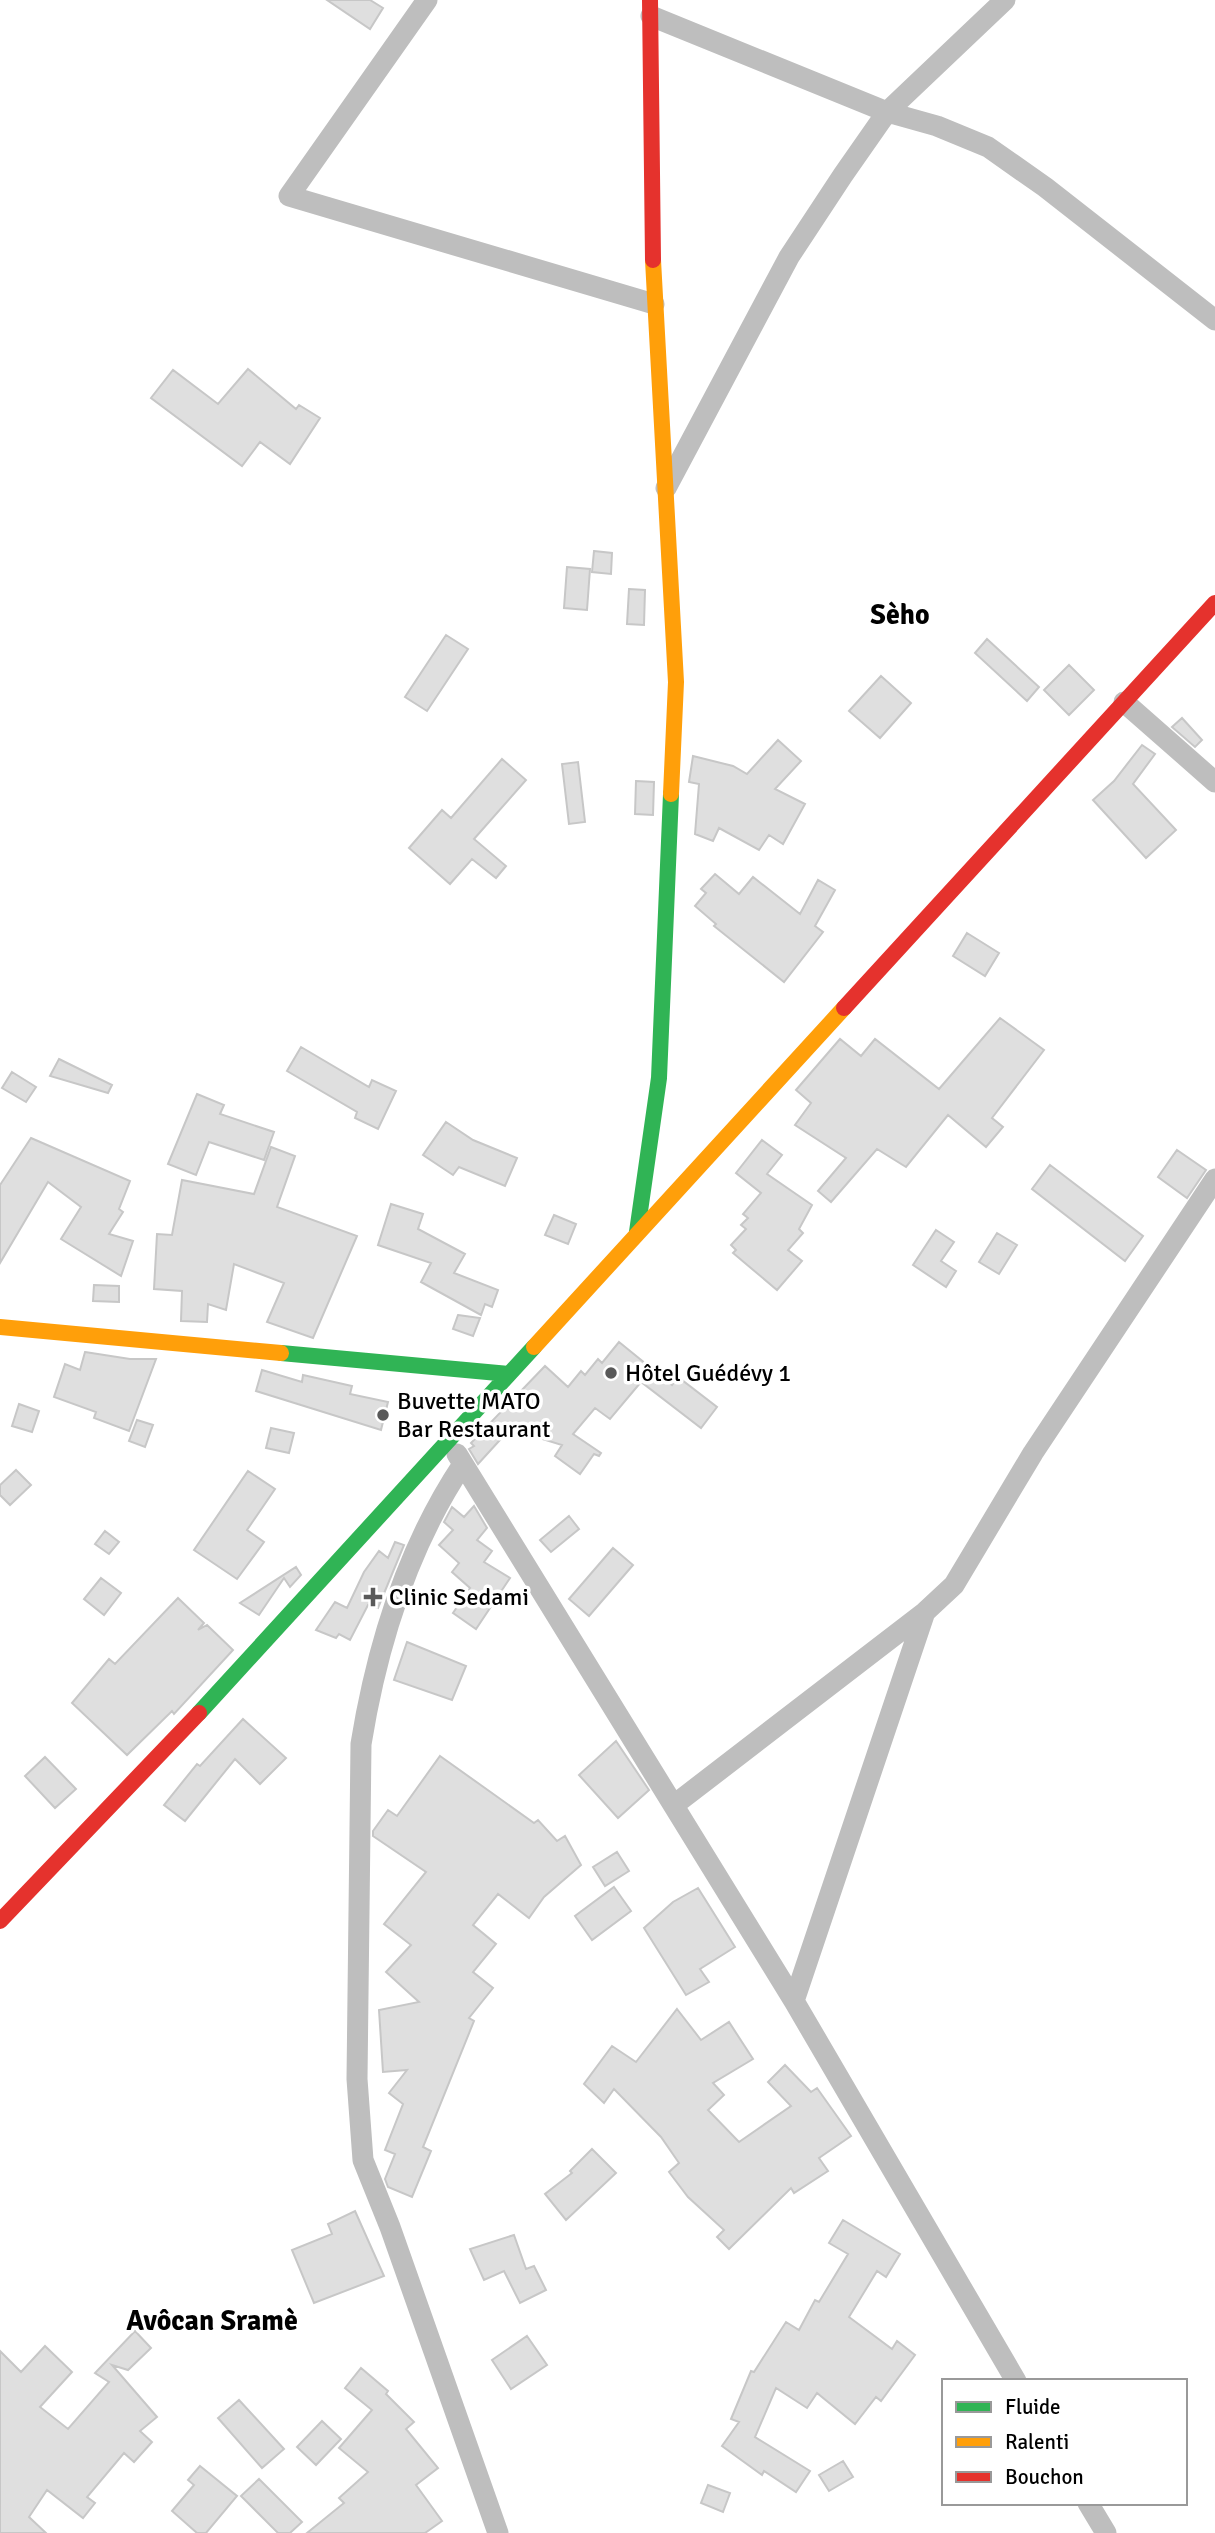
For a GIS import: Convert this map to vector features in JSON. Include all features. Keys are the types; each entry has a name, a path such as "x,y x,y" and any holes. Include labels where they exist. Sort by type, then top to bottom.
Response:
{"main road":[{"path":"637,1232 659,1078 676,682 654,304 650,8"},
{"path":"0,1921 156,1760 1215,603"},
{"path":"0,1327 509,1374"}],"street":[{"path":"427,0 289,196 654,304"},
{"path":"666,488 789,257 887,112 1004,0"},
{"path":"650,8 887,112 937,126 988,147 1045,187 1215,320"},
{"path":"1124,702 1215,782"},
{"path":"674,1805 925,1612 954,1585 1033,1453 1215,1179"},
{"path":"448,1440 794,2001 1015,2379"},
{"path":"463,1464 440,1499 420,1538 383,1640 370,1691 361,1744 357,2079 363,2160 390,2227 498,2533"},
{"path":"794,2001 925,1612"},
{"path":"1089,2505 1106,2533"}],"building":[{"path":"327,0 370,0 383,8 370,29"},
{"path":"248,369 296,409 299,405 320,418 290,464 260,442 242,466 151,398 173,370 218,404"},
{"path":"594,551 612,553 611,574 592,572"},
{"path":"567,567 590,569 587,610 564,608"},
{"path":"629,589 645,590 644,625 627,624"},
{"path":"446,635 468,649 427,711 405,697"},
{"path":"987,639 1039,687 1027,701 975,653"},
{"path":"1069,665 1094,690 1069,715 1044,690"},
{"path":"881,676 911,703 880,738 849,711"},
{"path":"1182,718 1202,740 1195,747 1172,727"},
{"path":"778,740 801,761 775,789 805,804 783,844 769,835 759,850 719,828 713,841 695,834 699,784 689,782 693,756 733,766 747,774"},
{"path":"1142,745 1155,754 1133,784 1176,830 1146,858 1093,800 1114,781"},
{"path":"502,759 526,780 474,839 506,866 496,878 472,859 450,884 409,848 442,810 451,818"},
{"path":"578,762 585,822 569,824 562,764"},
{"path":"636,781 654,782 653,815 635,814"},
{"path":"715,874 739,894 753,877 800,914 818,880 835,890 815,926 823,932 784,982 714,926 716,924 695,906 706,893 701,889"},
{"path":"967,933 999,953 985,976 953,956"},
{"path":"1000,1018 1044,1050 992,1118 1003,1127 986,1147 948,1115 906,1167 877,1149 831,1202 818,1191 846,1158 795,1125 811,1103 796,1090 840,1039 861,1056 875,1039 939,1089"},
{"path":"301,1047 369,1087 372,1080 396,1091 378,1129 355,1118 357,1112 287,1071"},
{"path":"59,1059 112,1085 108,1093 50,1076"},
{"path":"12,1072 36,1087 26,1102 2,1088"},
{"path":"197,1094 224,1105 220,1114 274,1132 264,1160 209,1142 196,1175 168,1164"},
{"path":"446,1122 473,1140 517,1158 505,1186 459,1167 453,1175 423,1155"},
{"path":"31,1138 130,1181 119,1209 123,1212 109,1234 133,1241 121,1276 61,1239 81,1207 48,1182 0,1263 0,1185"},
{"path":"762,1140 782,1155 767,1174 812,1205 799,1229 803,1233 788,1250 802,1261 777,1290 733,1253 736,1250 731,1245 746,1229 741,1225 748,1218 743,1214 761,1193 736,1173"},
{"path":"271,1147 295,1156 277,1207 357,1236 313,1338 267,1322 284,1283 234,1264 226,1310 208,1304 207,1322 181,1321 182,1291 154,1289 157,1234 172,1235 182,1180 254,1194"},
{"path":"1177,1150 1206,1170 1187,1198 1158,1177"},
{"path":"1050,1165 1143,1236 1125,1261 1032,1189"},
{"path":"391,1204 423,1214 418,1229 465,1254 454,1273 498,1290 492,1307 485,1304 481,1315 421,1282 431,1263 378,1245"},
{"path":"554,1215 576,1224 568,1244 545,1235"},
{"path":"936,1230 954,1242 941,1261 956,1271 946,1287 913,1265"},
{"path":"997,1233 1017,1245 999,1274 979,1262"},
{"path":"94,1285 119,1286 119,1302 93,1301"},
{"path":"458,1315 480,1318 473,1336 453,1329"},
{"path":"619,1342 672,1385 678,1377 717,1407 701,1428 641,1382 610,1419 595,1408 573,1434 601,1453 599,1456 594,1454 580,1474 555,1456 562,1445 510,1429 478,1464 469,1449 474,1446 471,1443 545,1366 568,1387 581,1371 585,1375 598,1359 602,1363"},
{"path":"85,1352 130,1359 156,1359 129,1431 94,1418 96,1412 54,1397 65,1364 80,1370"},
{"path":"262,1370 302,1382 303,1375 352,1386 350,1394 388,1402 381,1430 256,1391"},
{"path":"19,1404 39,1411 32,1432 12,1426"},
{"path":"137,1420 153,1425 145,1447 129,1441"},
{"path":"271,1428 294,1433 289,1453 266,1448"},
{"path":"16,1470 31,1485 10,1505 0,1495 0,1485"},
{"path":"248,1471 275,1489 247,1530 264,1542 237,1579 194,1550"},
{"path":"474,1506 487,1528 477,1540 492,1551 484,1562 510,1578 476,1629 453,1613 470,1588 452,1572 459,1563 439,1545 453,1530 444,1522 452,1507 464,1517"},
{"path":"569,1516 579,1529 551,1552 540,1540"},
{"path":"105,1531 119,1542 109,1554 95,1544"},
{"path":"395,1542 404,1545 378,1608 368,1605 350,1640 339,1634 336,1638 316,1630 335,1602 347,1608 364,1572 379,1551 388,1558"},
{"path":"613,1548 633,1565 589,1616 569,1599"},
{"path":"296,1567 301,1575 290,1587 284,1578 259,1615 240,1603"},
{"path":"101,1578 121,1593 104,1615 84,1599"},
{"path":"178,1598 204,1623 198,1630 207,1625 233,1650 174,1714 172,1711 127,1755 72,1703 109,1659 115,1664"},
{"path":"407,1642 466,1666 452,1700 394,1680"},
{"path":"243,1719 286,1758 260,1784 235,1759 185,1821 164,1805 197,1764 200,1766"},
{"path":"616,1741 649,1790 618,1818 579,1775"},
{"path":"440,1756 534,1823 538,1820 557,1841 565,1836 581,1865 544,1897 529,1918 498,1894 473,1925 496,1944 473,1972 493,1988 469,2018 474,2021 423,2147 431,2151 412,2197 388,2187 385,2179 395,2154 385,2150 403,2104 389,2093 407,2070 383,2072 379,2010 419,2002 386,1972 411,1945 384,1924 426,1872 373,1836 373,1831 388,1810 397,1816"},
{"path":"45,1757 76,1789 55,1808 25,1776"},
{"path":"617,1852 629,1871 605,1886 593,1867"},
{"path":"614,1887 631,1911 592,1940 575,1916"},
{"path":"698,1888 735,1947 700,1969 709,1982 686,1995 644,1928 673,1902"},
{"path":"677,2009 701,2040 729,2022 753,2059 713,2083 724,2095 708,2110 739,2142 791,2106 768,2082 785,2065 811,2092 817,2088 851,2136 819,2158 828,2171 794,2193 791,2188 729,2249 717,2237 724,2230 688,2197 669,2172 679,2163 661,2137 614,2089 604,2103 584,2084 612,2046 636,2062"},
{"path":"592,2149 616,2173 566,2220 545,2194 572,2173 570,2171"},
{"path":"355,2211 384,2276 314,2303 292,2250 332,2234 328,2224"},
{"path":"843,2220 900,2254 886,2277 877,2271 849,2317 892,2349 897,2341 915,2355 881,2401 876,2397 855,2424 817,2393 807,2408 776,2388 755,2437 810,2471 796,2492 764,2471 762,2475 722,2446 739,2422 731,2419 751,2371 754,2372 786,2322 799,2330 815,2300 819,2302 848,2254 829,2243"},
{"path":"514,2235 526,2269 534,2266 546,2290 520,2303 504,2271 484,2280 470,2249"},
{"path":"135,2331 151,2348 128,2370 112,2365 157,2417 140,2431 152,2442 134,2462 124,2453 87,2497 95,2503 83,2518 47,2490 29,2517 46,2533 0,2533 0,2351 21,2372 45,2346 72,2372 40,2407 68,2429 109,2382 95,2373"},
{"path":"527,2336 547,2365 511,2389 492,2360"},
{"path":"361,2368 388,2391 386,2394 414,2422 406,2429 438,2468 416,2485 442,2521 425,2533 307,2533 344,2503 339,2498 368,2472 339,2448 372,2410 345,2388"},
{"path":"239,2400 284,2449 262,2468 218,2418"},
{"path":"322,2421 341,2439 316,2465 297,2447"},
{"path":"843,2461 853,2477 829,2491 819,2475"},
{"path":"200,2466 237,2496 206,2533 197,2533 172,2511 194,2485 188,2480"},
{"path":"259,2479 302,2522 290,2533 278,2533 241,2496"},
{"path":"708,2485 730,2493 723,2512 701,2503"}],"traffic: fast":[{"path":"637,1232 659,1078 671,794"},
{"path":"199,1713 534,1347"},
{"path":"281,1353 509,1374"}],"traffic: slow":[{"path":"653,260 676,682 671,794"},
{"path":"534,1347 844,1008"},
{"path":"0,1327 281,1353"}],"traffic: jam":[{"path":"650,0 653,260"},
{"path":"844,1008 1215,603"},
{"path":"0,1921 199,1713"}],"place":[{"name":"Hôtel Guédévy 1","path":"611,1373"},
{"name":"Buvette MATO Bar Restaurant","path":"383,1415"},
{"name":"Clinic Sedami","path":"373,1597"}],"district":[{"name":"Sèho","path":"900,615"},
{"name":"Avôcan Sramè","path":"212,2321"}]}
